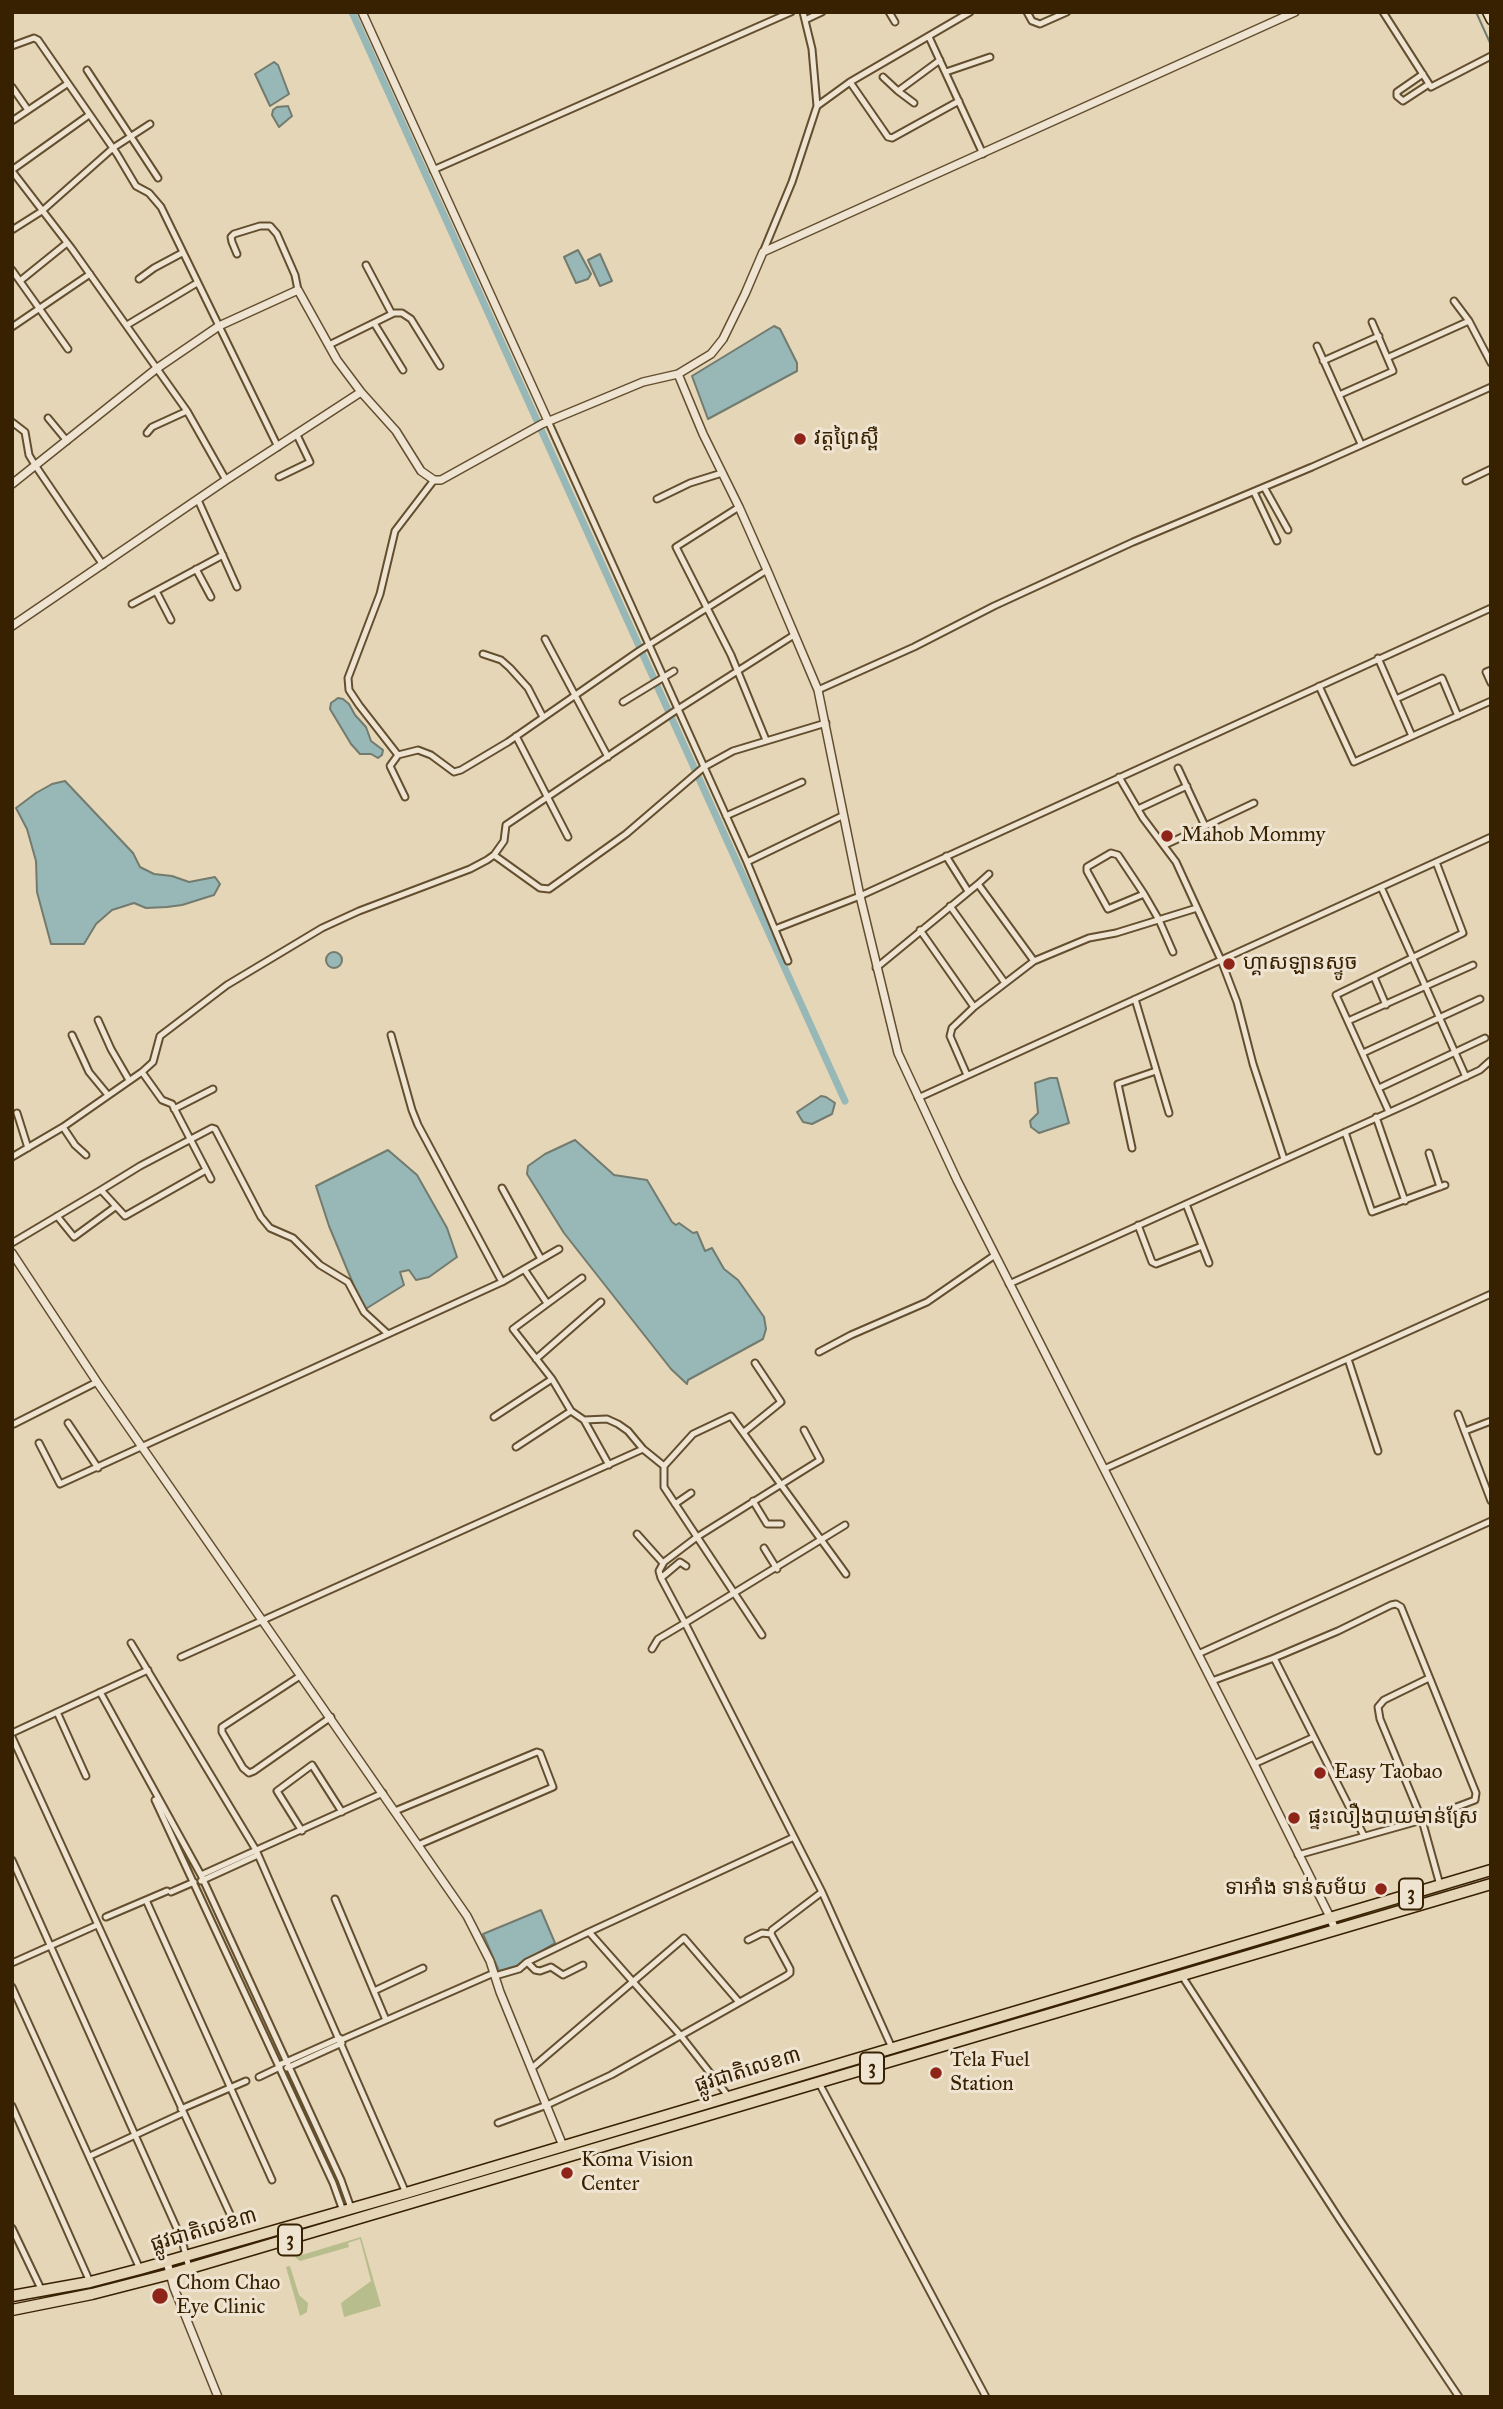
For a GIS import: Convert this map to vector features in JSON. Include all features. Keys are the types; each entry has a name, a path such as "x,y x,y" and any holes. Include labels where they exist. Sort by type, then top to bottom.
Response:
{"highway":[{"name":"ផ្លូវជាតិលេខ៣","path":"12,2296 90,2282 167,2262 1491,1870"},
{"name":"ផ្លូវជាតិលេខ៣","path":"12,2309 92,2294 170,2274 1491,1884"}],"main road":[{"path":"1487,12 1491,20"}],"street":[{"path":"362,12 542,424 644,648 661,678 672,712 747,862 788,961"},
{"path":"433,170 790,12"},
{"path":"237,254 231,237 260,226 270,226 277,234 295,275 298,290 329,345 361,392 396,431 421,471 434,480 441,480 542,424 643,382 678,373 718,347 745,295 793,182 817,106 812,49 803,12"},
{"path":"805,20 822,12"},
{"path":"889,12 895,22"},
{"path":"817,106 850,82 970,12"},
{"path":"1027,12 1032,21 1040,24 1067,12"},
{"path":"762,252 983,154 1281,15 1295,12"},
{"path":"1383,12 1431,87 1489,57"},
{"path":"929,37 983,154"},
{"path":"12,46 34,38 38,40 136,186 149,193 161,207 278,447"},
{"path":"946,72 990,57"},
{"path":"898,91 940,60"},
{"path":"87,70 158,178"},
{"path":"1423,74 1397,92 1400,101 1429,84"},
{"path":"883,77 914,103"},
{"path":"850,82 888,137 892,138 959,101"},
{"path":"12,121 67,84"},
{"path":"12,88 28,110"},
{"path":"89,115 12,170 187,411 226,480"},
{"path":"12,230 42,211 113,148 150,124"},
{"path":"20,281 67,243"},
{"path":"139,279 183,253"},
{"path":"366,265 392,314"},
{"path":"12,270 68,349"},
{"path":"12,327 90,274"},
{"path":"127,326 197,284"},
{"path":"12,484 156,369 219,326 298,290"},
{"path":"1454,301 1469,321 1491,363"},
{"path":"329,345 392,314 402,313 411,319 440,366"},
{"path":"1389,357 1469,321"},
{"path":"1339,395 1391,373 1393,368 1389,357 1372,322"},
{"path":"374,323 403,370"},
{"path":"1323,361 1379,336"},
{"path":"1317,346 1361,444"},
{"path":"678,373 702,434 768,570 818,690 859,896 898,1053 1009,1284 1254,1764 1331,1917 1335,1930"},
{"path":"818,690 1133,542 1254,492 1491,387"},
{"path":"12,626 361,392"},
{"path":"147,433 152,427 187,411"},
{"path":"48,418 67,441"},
{"path":"12,422 25,432 29,454 35,465 103,565"},
{"path":"279,477 310,462 297,435"},
{"path":"1466,481 1491,469"},
{"path":"657,499 690,483 722,473"},
{"path":"398,755 349,690 348,678 380,594 395,531 434,480"},
{"path":"1264,487 1288,530"},
{"path":"1254,492 1277,541"},
{"path":"198,500 237,587"},
{"path":"739,507 676,547 738,669 766,740"},
{"path":"132,604 223,555"},
{"path":"197,569 212,597"},
{"path":"405,797 390,765 398,755 418,750 458,772 516,736 644,648 768,570"},
{"path":"156,591 171,620"},
{"path":"775,929 859,896 1491,607"},
{"path":"12,1157 63,1127 142,1072 153,1062 160,1036 227,985 322,928 409,890 478,865 494,855 504,841 506,825 672,712 794,635"},
{"path":"545,639 608,757"},
{"path":"483,654 502,660 510,668 528,688 543,717"},
{"path":"1378,658 1412,736"},
{"path":"1491,670 1486,672 1491,683"},
{"path":"623,702 674,671"},
{"path":"1396,699 1442,678 1458,716"},
{"path":"1319,686 1354,762 1491,701"},
{"path":"494,855 540,888 549,889 626,834 700,771 733,751 826,723"},
{"path":"516,736 568,837"},
{"path":"1178,768 1205,826"},
{"path":"1119,777 1176,862 1221,960 1237,1002 1253,1064 1284,1159"},
{"path":"726,817 802,782"},
{"path":"1138,808 1186,786"},
{"path":"1165,845 1254,803"},
{"path":"747,862 842,816"},
{"path":"918,1098 1491,837"},
{"path":"1143,894 1108,909 1087,867 1111,853 1118,855 1143,894 1159,919 1173,952"},
{"path":"946,856 968,891"},
{"path":"1389,1112 1336,995 1463,933 1436,862"},
{"path":"876,968 989,874"},
{"path":"978,884 1034,961"},
{"path":"1381,887 1466,1077"},
{"path":"950,906 1005,983"},
{"path":"967,1075 950,1032 974,1007 1034,961 1090,938 1116,933 1197,908"},
{"path":"920,930 974,1007"},
{"path":"1348,1021 1473,965"},
{"path":"1374,977 1386,1005"},
{"path":"1135,999 1169,1113"},
{"path":"1363,1053 1480,999"},
{"path":"98,1020 129,1080"},
{"path":"72,1035 89,1072 108,1095"},
{"path":"391,1035 418,1125 502,1282"},
{"path":"1379,1088 1485,1038"},
{"path":"1009,1284 1466,1077 1490,1060"},
{"path":"1132,1149 1118,1085 1156,1071"},
{"path":"142,1072 162,1100 172,1104 211,1179"},
{"path":"174,1109 213,1089"},
{"path":"18,1113 28,1148"},
{"path":"1376,1117 1405,1201"},
{"path":"63,1127 75,1145 86,1155"},
{"path":"12,1243 140,1166 212,1128 215,1129 261,1217 270,1228 293,1238 320,1265 348,1282 364,1312 388,1334"},
{"path":"1345,1132 1372,1212 1442,1186 1429,1153"},
{"path":"101,1190 123,1216 127,1216 206,1170"},
{"path":"502,1188 541,1259"},
{"path":"1186,1204 1209,1264"},
{"path":"57,1216 74,1237 115,1207"},
{"path":"1138,1226 1152,1262 1156,1264 1202,1246"},
{"path":"39,1443 60,1484 502,1282 559,1248"},
{"path":"12,1253 97,1382 467,1916 495,1975 563,2146"},
{"path":"818,1352 927,1302 995,1255"},
{"path":"524,1269 547,1303"},
{"path":"582,1278 513,1329 552,1379 571,1411 584,1420 608,1465"},
{"path":"1104,1469 1491,1294"},
{"path":"536,1359 601,1302"},
{"path":"1348,1359 1378,1451"},
{"path":"744,1432 781,1402 755,1363"},
{"path":"494,1417 552,1379"},
{"path":"14,1424 97,1382"},
{"path":"516,1447 571,1411"},
{"path":"1458,1414 1491,1501"},
{"path":"762,1635 664,1487 664,1466 692,1434 709,1428 728,1415 731,1416 846,1574"},
{"path":"584,1420 607,1419 628,1430 643,1449 664,1466"},
{"path":"1465,1431 1491,1421"},
{"path":"68,1423 98,1468"},
{"path":"804,1430 820,1460 698,1537 663,1563 659,1572 792,1838 822,1892 892,2048"},
{"path":"181,1657 643,1449"},
{"path":"675,1504 691,1493"},
{"path":"753,1501 768,1524 781,1524"},
{"path":"1198,1654 1491,1521"},
{"path":"652,1649 658,1639 777,1569 845,1525"},
{"path":"637,1534 663,1563"},
{"path":"764,1548 777,1569"},
{"path":"661,1578 680,1562 687,1566"},
{"path":"1212,1681 1274,1658 1396,1604 1401,1607 1476,1793 1475,1800 1422,1820 1298,1855"},
{"path":"131,1643 257,1852 341,2040 410,2205"},
{"path":"1274,1658 1364,1836"},
{"path":"148,1670 12,1735 230,2214"},
{"path":"300,1676 222,1727 222,1732 243,1768 249,1773 254,1771 331,1717"},
{"path":"1429,1678 1384,1700 1378,1707 1380,1719 1422,1820 1440,1885"},
{"path":"100,1692 202,1878 341,2180 347,2210"},
{"path":"57,1712 86,1776"},
{"path":"1254,1764 1314,1737"},
{"path":"395,1811 540,1753 553,1787 418,1845"},
{"path":"135,1759 347,2210"},
{"path":"302,1830 277,1791 312,1766 342,1812"},
{"path":"106,1917 194,1882 383,1793"},
{"path":"259,2077 386,2020 495,1975 519,1969 527,1962 589,1932 792,1838"},
{"path":"12,1860 182,2240 189,2268"},
{"path":"771,1934 774,1928 822,1892"},
{"path":"335,1899 386,2020"},
{"path":"146,1900 272,2180"},
{"path":"12,1963 97,1925"},
{"path":"589,1932 681,2035 729,2097"},
{"path":"748,1940 762,1933 771,1934"},
{"path":"498,2123 547,2105 611,2075 790,1973 771,1934"},
{"path":"532,2068 684,1938 739,2003"},
{"path":"527,1962 535,1970 551,1968 563,1975 583,1965"},
{"path":"374,1991 423,1968"},
{"path":"1182,1976 1340,2220 1459,2397"},
{"path":"12,1987 141,2269"},
{"path":"90,2156 246,2081"},
{"path":"820,2083 986,2397"},
{"path":"12,2106 90,2282"},
{"path":"12,2228 42,2291"},
{"path":"167,2262 218,2397"}],"green space":[{"path":"361,2237 381,2306 344,2317 341,2303 371,2281 360,2239 348,2243 349,2247 300,2261 295,2257"},
{"path":"290,2266 299,2295 308,2303 307,2312 300,2316 286,2267"}],"water":[{"path":"274,62 278,65 289,94 270,106 255,74"},
{"path":"288,106 292,116 279,127 272,115 273,110"},
{"path":"578,250 591,274 588,279 576,283 564,257"},
{"path":"600,254 612,281 600,286 588,260"},
{"path":"774,326 780,329 797,363 797,371 708,419 692,376"},
{"path":"338,698 349,704 366,727 371,741 383,750 378,758 371,754 360,754 351,744 330,709 331,703"},
{"path":"65,781 133,853 140,867 154,874 189,882 215,877 220,884 214,895 167,907 146,908 134,903 112,910 96,924 84,944 51,944 37,892 36,861 27,829 16,808 52,784"},
{"path":"331,952 337,952 342,960 340,966 331,968 326,963 326,957"},
{"path":"1057,1078 1069,1123 1039,1133 1031,1127 1030,1121 1038,1113 1035,1083"},
{"path":"821,1096 835,1103 832,1114 812,1124 803,1122 797,1112"},
{"path":"575,1140 614,1175 647,1180 672,1222 676,1225 679,1223 693,1233 697,1232 705,1251 712,1248 724,1269 738,1280 764,1317 766,1329 763,1339 688,1380 687,1384 671,1369 564,1233 527,1174 528,1166 545,1154"},
{"path":"388,1150 417,1175 447,1228 457,1257 429,1277 416,1280 409,1270 400,1272 404,1285 364,1310 329,1226 316,1186"},
{"path":"541,1910 555,1943 516,1966 499,1971 483,1934"}],"waterway":[{"path":"352,12 845,1101"},
{"path":"1476,12 1491,45"}],"place":[{"name":"វត្តព្រៃស្ពឺ","path":"800,439"},
{"name":"Mahob Mommy","path":"1167,836"},
{"name":"ហ្គាសឡានស្ទូច","path":"1229,964"},
{"name":"Easy Taobao","path":"1320,1773"},
{"name":"ផ្ទះលឿងបាយមាន់ស្រែ","path":"1294,1818"},
{"name":"ទាអាំង ទាន់សម័យ","path":"1381,1889"},
{"name":"Tela Fuel Station","path":"936,2073"},
{"name":"Koma Vision Center","path":"567,2173"},
{"name":"Chom Chao Eye Clinic","path":"160,2296"}]}
